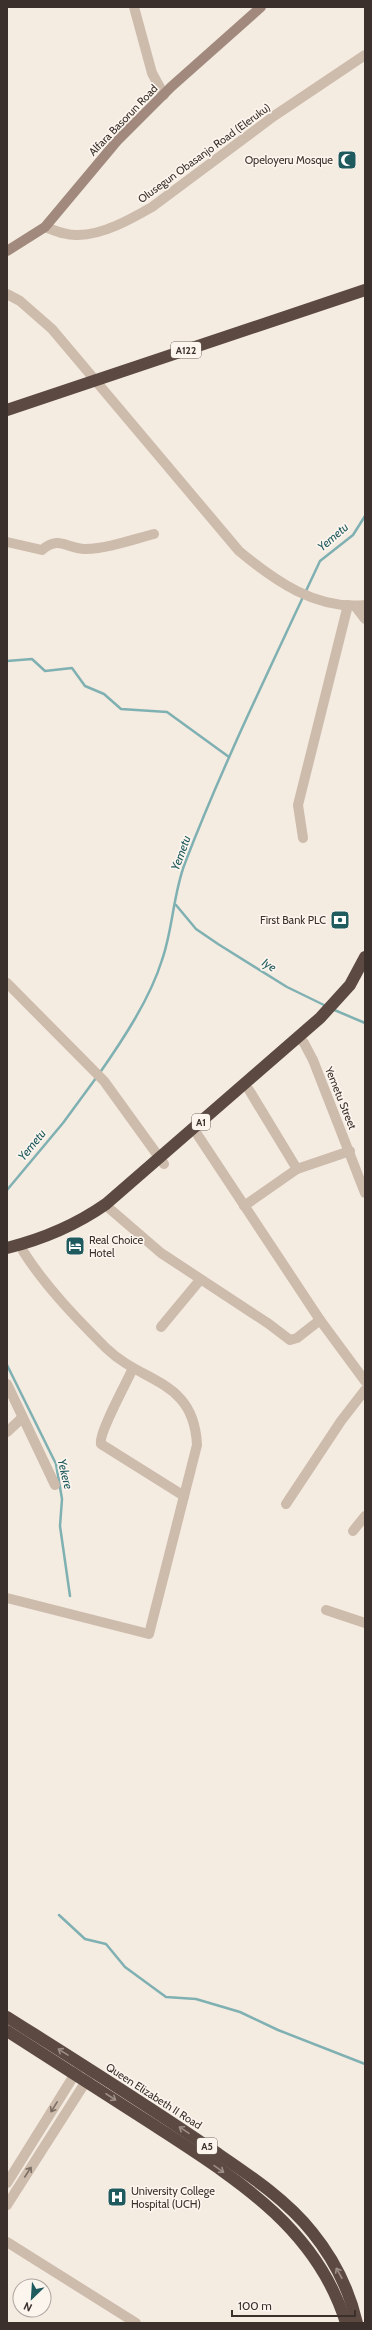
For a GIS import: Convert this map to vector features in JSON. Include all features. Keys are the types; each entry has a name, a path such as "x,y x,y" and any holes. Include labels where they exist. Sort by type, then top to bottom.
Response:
{"highway":[{"name":"A122","path":"7,410 92,378 365,284"},
{"name":"A122","path":"7,402 92,378 365,290"},
{"name":"A1","path":"7,1248 50,1235 94,1213 197,1134 249,1090 301,1040 340,998 358,973 365,958"},
{"name":"A1","path":"7,1255 53,1241 85,1226 110,1209 162,1161 301,1040 344,1005 365,974"},
{"name":"A5","path":"7,2017 78,2069"},
{"name":"A5","path":"7,2031 90,2076 288,2208 311,2231 340,2273 353,2305 357,2323"},
{"name":"A5","path":"237,2175 280,2216 302,2240 330,2282 346,2323"}],"street":[{"path":"134,7 152,73 164,95"},
{"name":"Alfara Basorun Road","path":"7,251 45,227 117,141 164,95 261,7"},
{"name":"Olusegun Obasanjo Road (Eleruku)","path":"45,227 67,234 79,235 132,218 152,207 274,116 365,55"},
{"path":"7,294 20,301 52,330 239,551 271,578 311,598 324,602 356,605"},
{"path":"7,542 42,550 49,544 59,542 82,549 104,548 154,534"},
{"path":"356,605 365,619"},
{"path":"303,838 298,805 356,605"},
{"path":"7,983 104,1081 162,1161"},
{"name":"Yemetu Street","path":"301,1040 313,1060 350,1151 365,1193"},
{"path":"249,1090 297,1169"},
{"path":"197,1134 320,1320 365,1381"},
{"path":"244,1206 297,1169 350,1151"},
{"path":"110,1209 161,1254 290,1340 297,1338 320,1320"},
{"path":"7,1598 149,1634 197,1445 196,1427 193,1416 166,1385 133,1368 107,1349 42,1278 23,1251"},
{"path":"161,1327 200,1280"},
{"path":"133,1368 99,1439 101,1444 184,1496"},
{"path":"7,1384 55,1485"},
{"path":"286,1504 341,1421 365,1390"},
{"path":"7,1432 22,1418"},
{"path":"353,1531 365,1516"},
{"path":"326,1610 365,1623"},
{"path":"7,2183 78,2069"},
{"path":"7,2205 90,2076"},
{"path":"32,2143 43,2149"},
{"path":"7,2242 136,2323"}],"waterway":[{"name":"Yemetu","path":"305,593 320,561 353,535 365,516"},
{"name":"Yemetu","path":"99,1074 135,1019 157,975 169,936 181,875 198,829 227,762 303,597"},
{"path":"7,661 32,659 45,671 72,668 85,686 104,694 121,709 167,712 229,757"},
{"name":"Iye","path":"176,905 196,929 218,944 287,987 326,1006"},
{"name":"Iye","path":"332,1009 365,1023"},
{"name":"Yemetu","path":"7,1190 63,1123 96,1078"},
{"name":"Yekere","path":"7,1365 56,1464 62,1499 60,1526 70,1596"},
{"path":"59,1915 85,1939 106,1944 125,1967 166,1997 196,1999 240,2012 278,2030 365,2064"}],"place":[{"name":"Opeloyeru Mosque","path":"347,160"},
{"name":"First Bank PLC","path":"340,920"},
{"name":"Real Choice Hotel","path":"75,1246"},
{"name":"University College Hospital (UCH)","path":"117,2197"}]}
